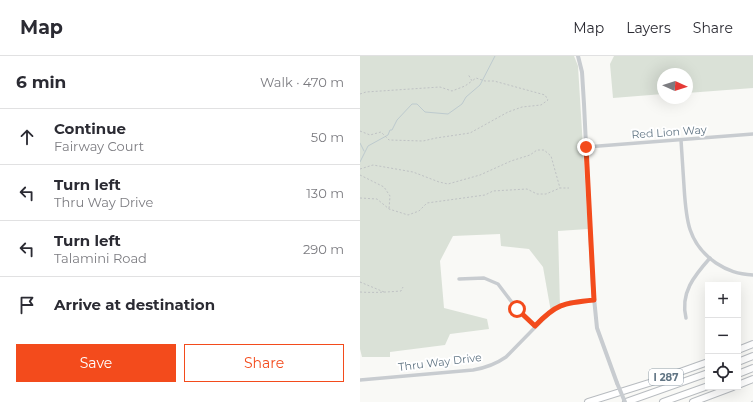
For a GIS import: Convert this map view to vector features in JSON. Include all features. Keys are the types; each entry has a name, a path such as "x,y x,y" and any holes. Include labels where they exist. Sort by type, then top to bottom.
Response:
{"highway":[{"path":"741,349 753,344"},
{"path":"741,361 753,356"},
{"name":"I 287","path":"588,402 650,383 705,363"},
{"path":"741,373 753,368"},
{"name":"I 287","path":"625,402 705,374"},
{"path":"741,384 753,379"},
{"name":"I 287","path":"663,402 705,387"},
{"path":"693,402 725,390"}],"street":[{"path":"578,56 582,72 594,300 597,328 625,402"},
{"name":"Red Lion Way","path":"586,147 753,134"},
{"path":"681,140 686,217 695,242 710,258 732,272 753,275"},
{"path":"686,318 684,303 687,291 694,275 710,258"},
{"path":"459,279 484,278 498,284 517,309 535,326"},
{"name":"Thru Way Drive","path":"360,380 477,369 506,357 552,310 570,302 594,300"}],"path":[{"path":"468,74 472,81"},
{"path":"360,94 380,91 440,87 452,91 465,86 476,78 485,81 494,81 521,90 542,94 547,97 548,100 541,105 522,107 508,112 470,133 423,141 386,139 381,132 370,135 360,131"},
{"path":"360,169 373,165 413,172 448,184 480,175 511,161 530,155 537,150 544,150 551,156 560,188"},
{"path":"360,175 384,187 390,196 389,209"},
{"path":"360,198 377,200 389,209 408,215 419,211 427,203 485,195 493,191 527,189 537,194 546,194 560,188 569,188"},
{"path":"360,282 385,292"},
{"path":"360,292 401,291 403,287"}],"shaded area":[{"path":"360,56 574,56 578,66 588,229 558,231 560,307 551,312 543,267 529,249 501,246 500,234 453,236 440,261 444,308 487,319 489,329 450,334 445,345 390,352 390,357 362,357 360,349"},
{"path":"614,56 753,56 753,88 693,93 693,68 657,68 657,94 613,98 610,64"}],"waterway":[{"path":"360,162 368,146 388,135 397,120 412,104 417,104 425,112 448,114 462,104 466,97 480,85 495,56"},
{"path":"360,143 364,151"}],"route":[{"path":"517,309 535,326 548,313 564,304 594,300 586,147"}]}
